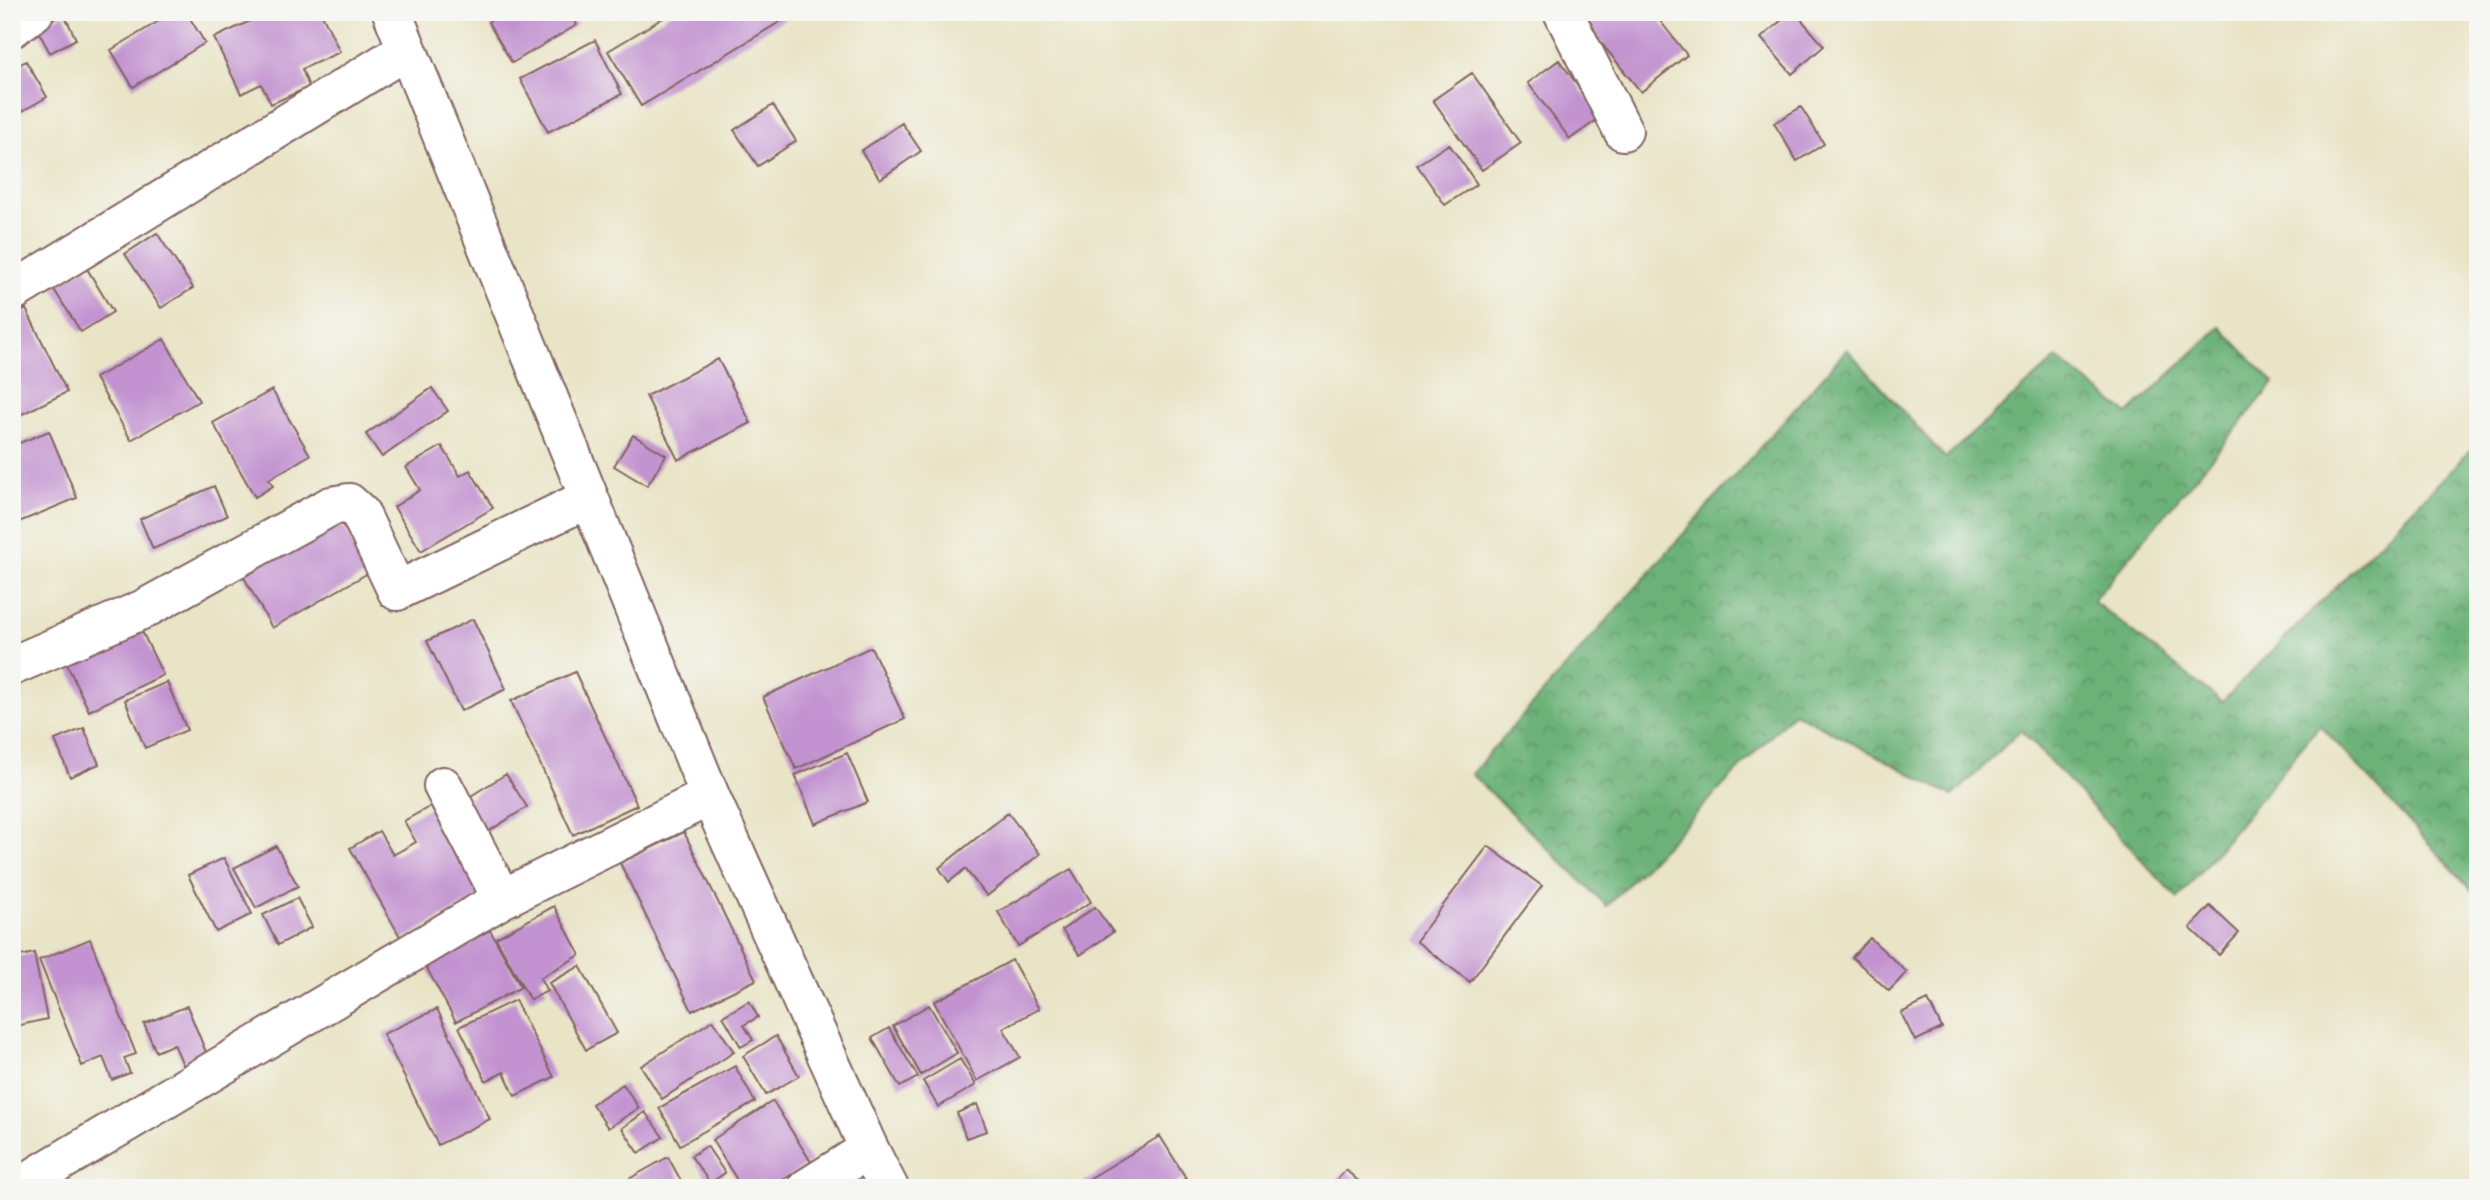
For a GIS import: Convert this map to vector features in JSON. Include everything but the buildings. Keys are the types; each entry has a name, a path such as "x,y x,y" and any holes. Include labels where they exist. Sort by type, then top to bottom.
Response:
{"street":[{"path":"12,28 34,12"},
{"path":"392,12 710,796 889,1188"},
{"path":"1563,12 1623,131"},
{"path":"12,292 406,50"},
{"path":"12,666 145,608 331,506 349,503 360,513 397,591 589,498"},
{"path":"443,786 502,899"},
{"path":"38,1175 502,899 710,796"},
{"path":"807,1188 869,1149"}],"green space":[{"path":"2220,327 2274,383 2093,601 2222,702 2478,443 2478,897 2320,725 2178,899 2021,730 1953,796 1794,712 1607,906 1471,774 1847,349 1945,458 2057,358 2128,414"}]}
